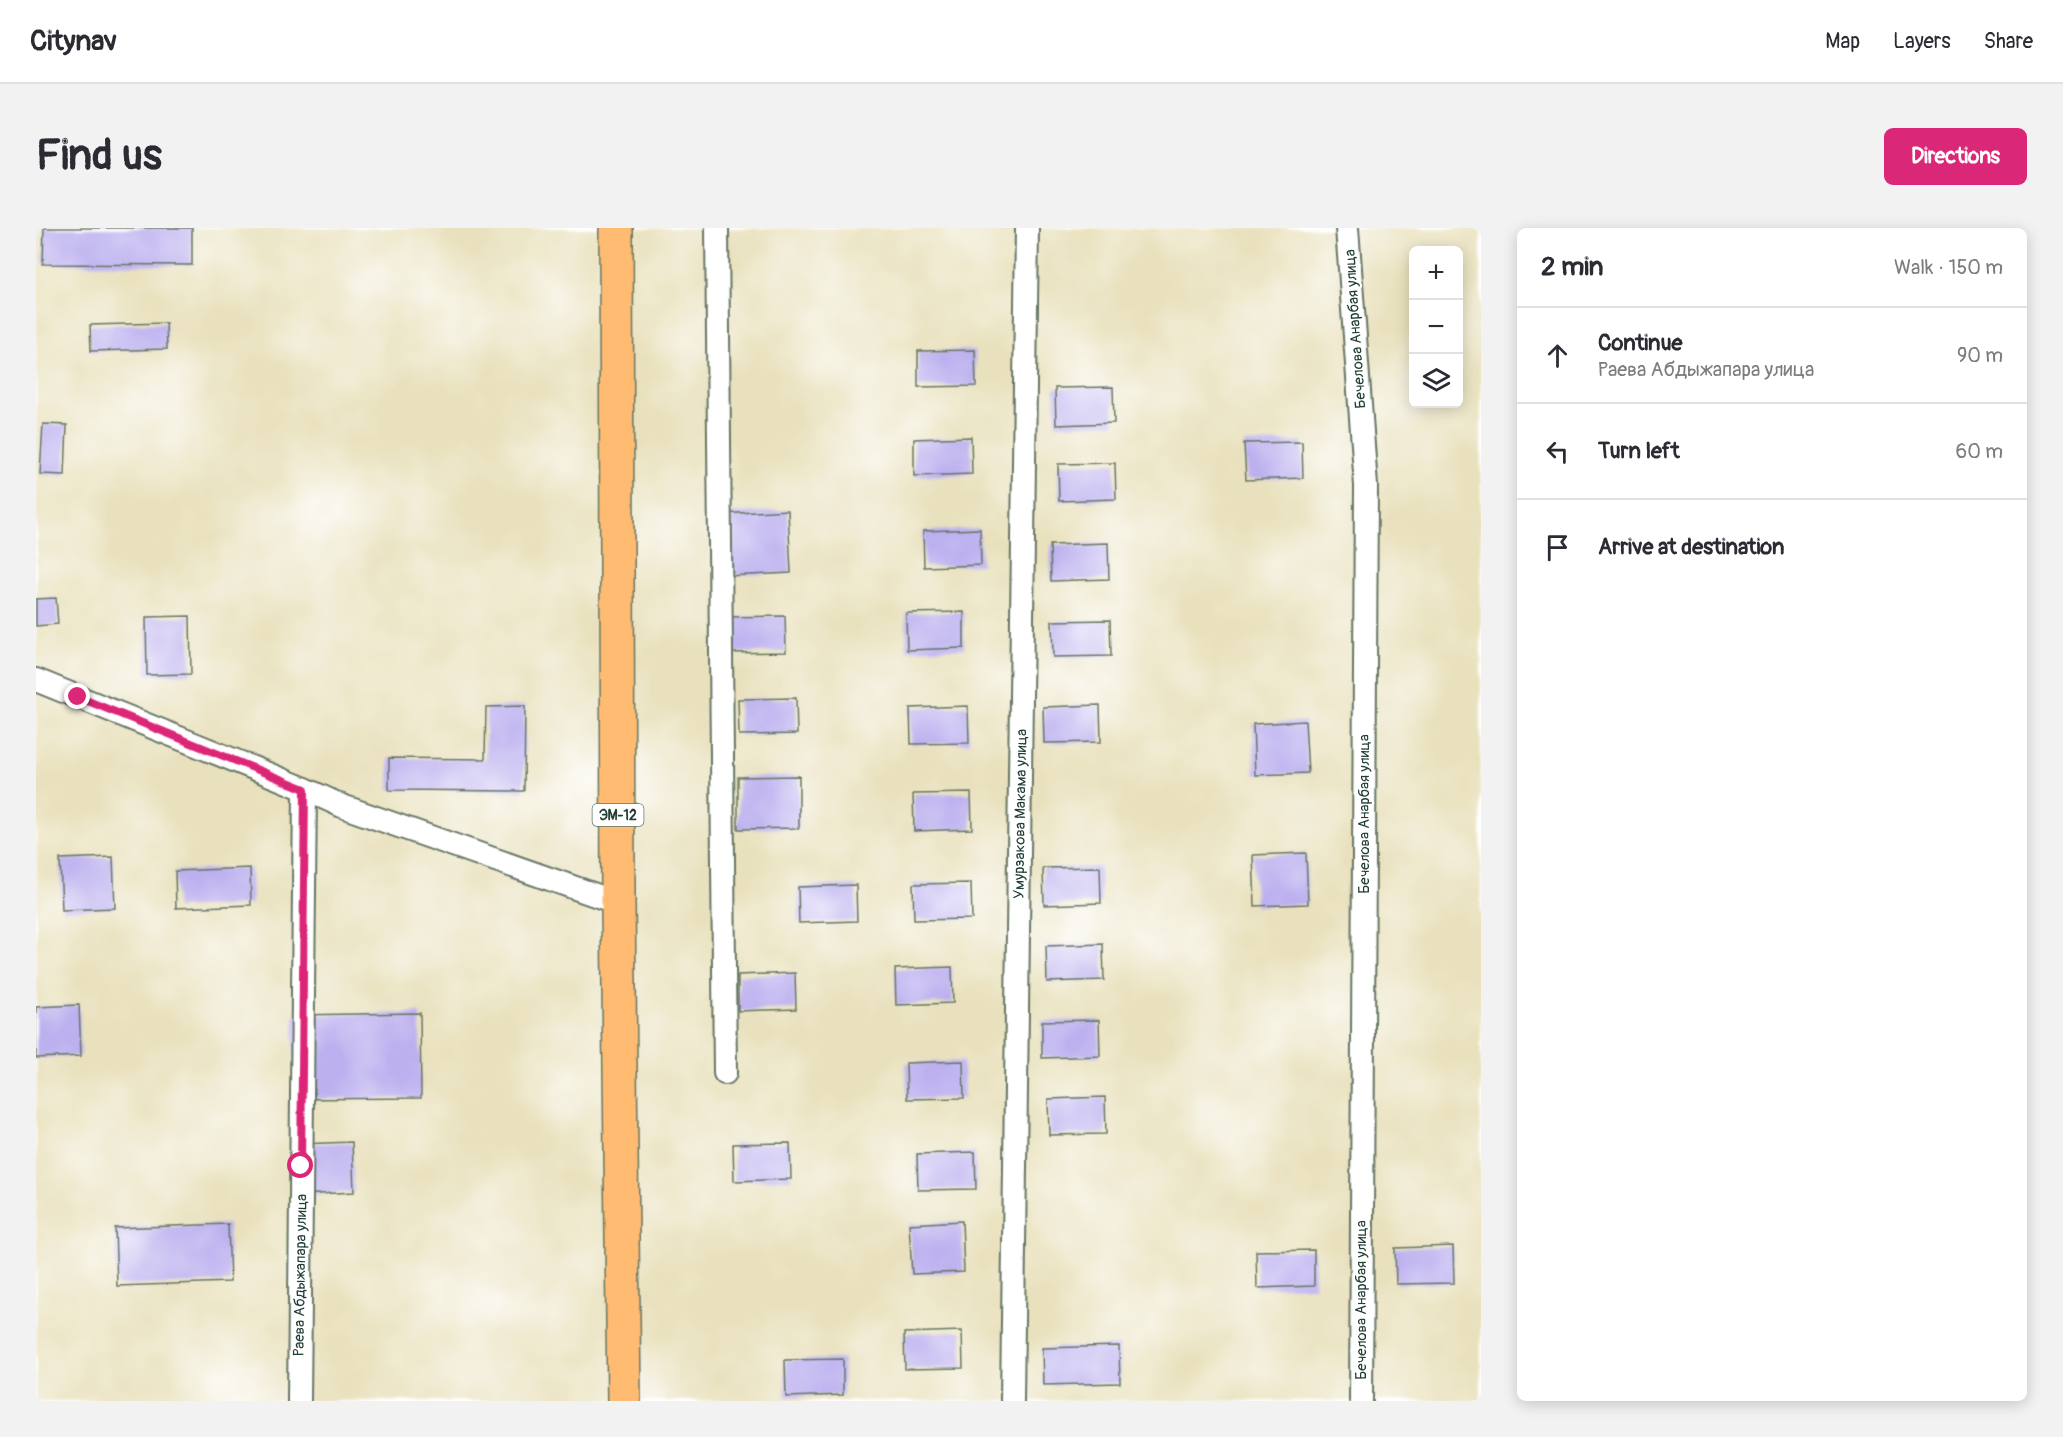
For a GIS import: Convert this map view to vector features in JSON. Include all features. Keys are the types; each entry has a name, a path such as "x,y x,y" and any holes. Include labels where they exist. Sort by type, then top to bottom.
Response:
{"highway":[{"name":"ЭМ-12","path":"616,228 618,903 624,1401"}],"street":[{"path":"717,228 725,1073"},
{"name":"Умурзакова Макама улица","path":"1012,1401 1027,228"},
{"name":"Бечелова Анарбая улица","path":"1347,228 1366,486 1360,1401"},
{"path":"36,680 342,806 618,903"},
{"name":"Раева Абдыжапара улица","path":"299,1401 305,789"}],"building":[{"path":"44,228 192,228 192,265 43,264"},
{"path":"166,323 167,349 91,351 90,325"},
{"path":"975,350 976,386 918,387 918,351"},
{"path":"1113,387 1114,423 1056,425 1055,388"},
{"path":"43,424 67,425 65,475 40,474"},
{"path":"971,437 972,474 914,476 914,439"},
{"path":"1302,442 1303,478 1246,480 1244,443"},
{"path":"1115,463 1116,499 1059,501 1058,464"},
{"path":"788,510 791,573 726,576 723,514"},
{"path":"980,529 981,565 924,567 923,531"},
{"path":"1108,543 1109,579 1051,581 1050,545"},
{"path":"56,598 58,624 36,626 36,599"},
{"path":"964,612 964,648 907,650 906,613"},
{"path":"190,616 191,674 147,675 146,617"},
{"path":"785,616 786,652 729,653 728,617"},
{"path":"1110,620 1111,656 1053,657 1052,621"},
{"path":"796,698 797,734 739,735 738,699"},
{"path":"1100,705 1101,742 1044,743 1043,707"},
{"path":"525,706 524,791 389,790 389,758 485,759 486,707"},
{"path":"968,706 969,743 911,744 910,708"},
{"path":"1305,721 1308,773 1255,775 1253,724"},
{"path":"799,776 799,828 738,829 738,777"},
{"path":"971,793 972,829 914,831 913,794"},
{"path":"1306,853 1308,904 1255,906 1253,855"},
{"path":"113,857 115,908 62,910 60,859"},
{"path":"1100,867 1101,903 1044,905 1043,868"},
{"path":"250,868 251,905 176,908 175,871"},
{"path":"971,883 972,919 914,920 913,884"},
{"path":"856,885 857,921 799,923 798,887"},
{"path":"1103,944 1104,980 1047,982 1046,946"},
{"path":"952,967 953,1003 896,1005 895,969"},
{"path":"795,973 796,1009 738,1011 738,975"},
{"path":"79,1005 81,1056 36,1058 36,1007"},
{"path":"420,1013 421,1098 294,1099 294,1015"},
{"path":"1099,1020 1100,1056 1042,1058 1042,1021"},
{"path":"963,1061 964,1098 907,1099 906,1063"},
{"path":"1105,1097 1106,1134 1049,1135 1048,1099"},
{"path":"352,1142 354,1192 301,1195 299,1144"},
{"path":"790,1143 791,1179 734,1181 733,1144"},
{"path":"975,1152 976,1189 918,1190 917,1154"},
{"path":"962,1221 964,1272 912,1274 909,1224"},
{"path":"228,1224 230,1282 117,1286 115,1228"},
{"path":"1453,1246 1454,1283 1396,1284 1395,1248"},
{"path":"1314,1250 1314,1286 1257,1288 1256,1251"},
{"path":"962,1331 963,1368 905,1369 904,1333"},
{"path":"1119,1346 1120,1383 1043,1385 1042,1348"},
{"path":"843,1359 843,1395 786,1397 785,1360"}],"route":[{"path":"78,697 305,789 301,1166"}]}
